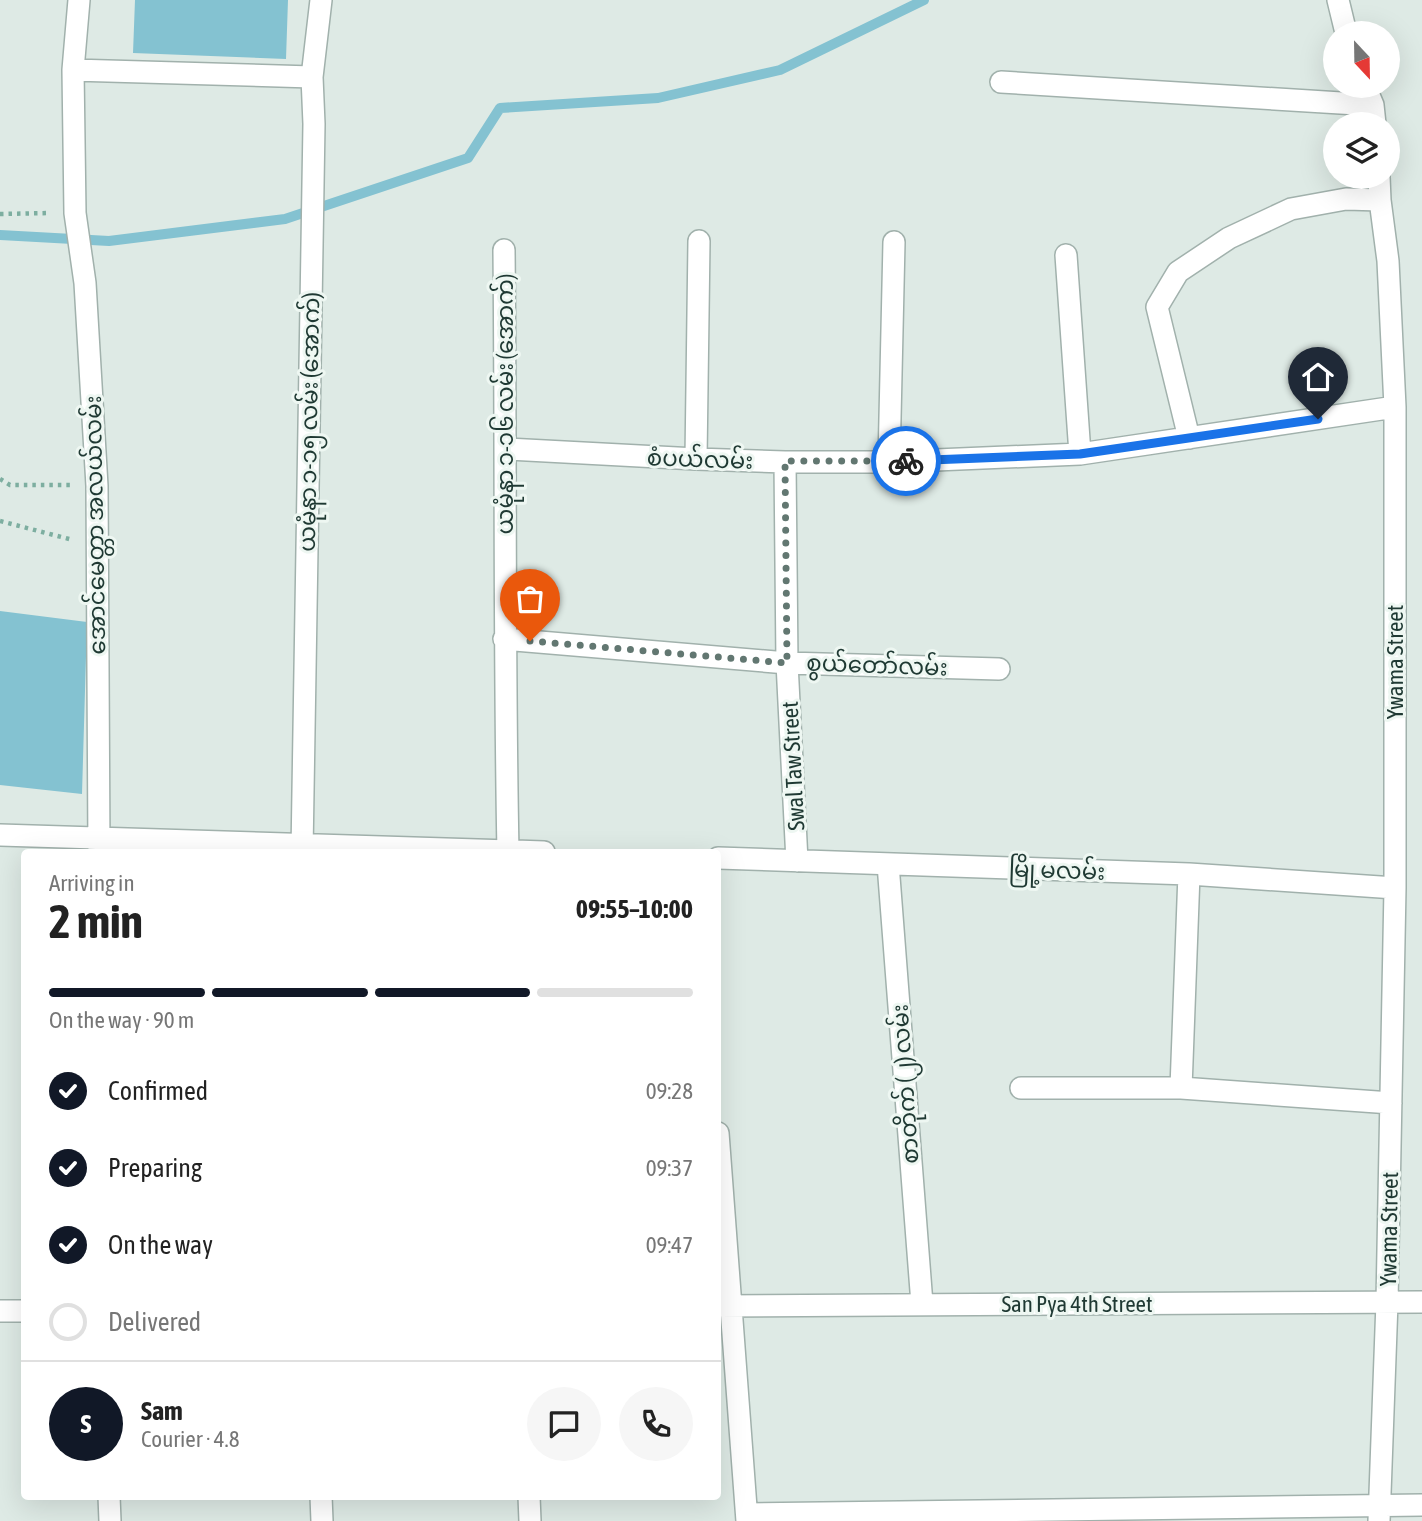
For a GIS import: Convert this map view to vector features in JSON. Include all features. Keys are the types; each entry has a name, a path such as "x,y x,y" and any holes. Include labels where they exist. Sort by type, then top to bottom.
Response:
{"street":[{"name":"အောင်မေတ္တာ အလယ်လမ်း","path":"79,0 73,70 75,213 85,283 97,486 99,845"},
{"name":"ယမုံနာ ၁-၁၅ လမ်း (အောက်)","path":"302,848 313,76 321,0"},
{"path":"1338,0 1343,21"},
{"path":"73,70 313,76"},
{"path":"1001,82 1371,105"},
{"name":"Ywama Street","path":"1379,1513 1387,1302 1395,888 1395,407 1388,261 1380,189"},
{"path":"1189,438 1157,307 1178,272 1229,239 1291,209 1346,199 1380,200"},
{"path":"696,459 699,241"},
{"path":"889,462 894,242"},
{"name":"ယမုံနာ ၁-၁၆ လမ်း (အောက်)","path":"504,250 504,639 508,849"},
{"path":"1066,254 1080,454"},
{"name":"စံပယ်လမ်း","path":"506,449 696,459 889,462 1080,454 1395,407"},
{"name":"Swal Taw Street","path":"785,461 787,663 797,861"},
{"name":"စွယ်တော်လမ်း","path":"504,639 787,663 999,669"},
{"path":"0,835 99,845 354,849"},
{"name":"မြို့မလမ်း","path":"721,858 1189,874 1395,888"},
{"name":"စာတိုက် (၂) လမ်း","path":"888,864 922,1304"},
{"path":"1181,1088 1189,874"},
{"path":"1021,1088 1181,1088 1391,1103"},
{"path":"721,1220 724,1306 747,1518 1379,1513 1422,1505"},
{"name":"San Pya 4th Street","path":"724,1306 1422,1302"},
{"path":"0,1311 21,1311"},
{"path":"109,1500 110,1521"},
{"path":"321,1500 322,1521"},
{"path":"529,1500 530,1521"}],"path":[{"path":"0,214 75,213"},
{"path":"0,479 10,485 97,486"},
{"path":"0,521 97,546"}],"water":[{"path":"135,0 288,0 286,59 133,53"},
{"path":"0,611 87,622 82,794 0,785"}],"waterway":[{"path":"0,235 109,241 285,219 468,158 500,108 658,98 780,70 924,0"}],"way so far":[{"path":"530,641 787,663 785,461 906,461"}],"route":[{"path":"906,461 1080,454 1318,419"}]}
